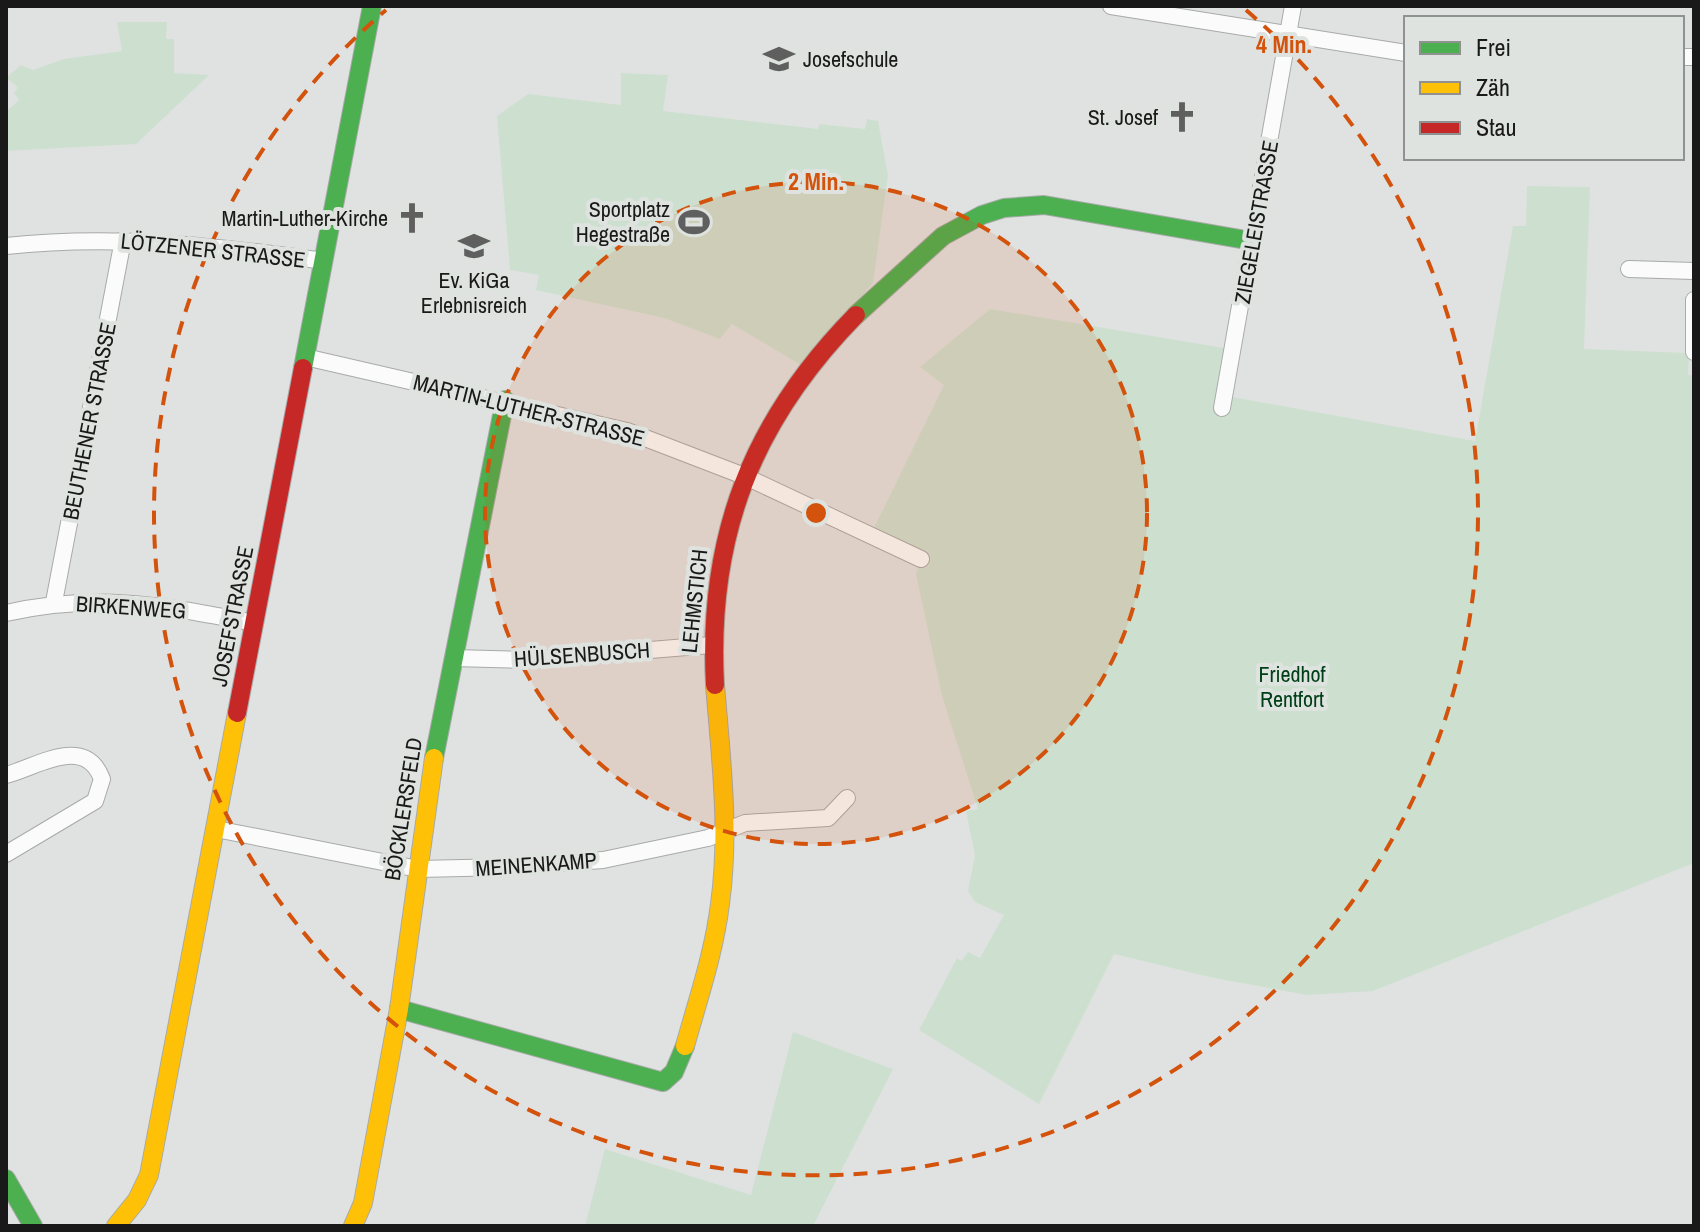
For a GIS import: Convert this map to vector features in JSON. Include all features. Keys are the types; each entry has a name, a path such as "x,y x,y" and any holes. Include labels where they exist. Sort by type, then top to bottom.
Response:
{"street":[{"name":"JOSEFSTRASSE","path":"116,1226 137,1200 149,1175 372,6"},
{"path":"1111,6 1404,53"},
{"name":"ZIEGELEISTRASSE","path":"1222,408 1293,6"},
{"name":"LEHMSTICH","path":"399,1009 546,1053 663,1082 668,1080 676,1070 708,962 721,900 725,829 711,645 720,556 744,476 775,414 808,366 911,261 968,218 1030,204 1252,241"},
{"name":"LÖTZENER STRASSE","path":"6,246 123,240 172,241 324,261"},
{"name":"BEUTHENER STRASSE","path":"54,602 123,240"},
{"path":"1629,269 1694,271"},
{"path":"1694,300 1694,352"},
{"name":"MARTIN-LUTHER-STRASSE","path":"305,357 505,400 627,431 744,476 921,559"},
{"name":"BÖCKLERSFELD","path":"353,1226 363,1203 399,1009 418,869 453,658 505,400"},
{"name":"BIRKENWEG","path":"6,613 54,602 157,604 255,623"},
{"name":"HÜLSENBUSCH","path":"453,658 529,660 711,645"},
{"path":"6,775 70,753 91,761 102,779 95,801 6,854"},
{"name":"MEINENKAMP","path":"216,829 418,869 508,867 603,860 708,838 745,823 828,818 847,798"},
{"path":"6,1179 33,1226"}],"green space":[{"path":"117,22 167,22 166,39 174,39 174,73 209,75 136,144 6,151 6,112 19,100 14,93 18,87 6,78 21,65 33,70 64,59 122,51"},
{"name":"Sportplatz Hegestraße","path":"621,73 668,75 663,111 818,129 819,124 865,129 867,119 878,121 888,175 873,283 801,365 732,324 720,339 664,318 536,290 539,275 510,270 497,116 528,94 621,105"},
{"name":"Friedhof Rentfort","path":"1527,186 1590,187 1584,349 1689,353 1688,375 1694,376 1694,863 1373,991 1307,995 1214,978 1114,954 1039,1104 919,1030 957,958 961,961 968,952 980,958 1004,915 975,902 968,891 975,855 966,811 978,809 942,696 916,574 923,552 874,528 944,385 920,367 990,309 1224,348 1216,394 1475,441 1513,226 1526,226"},
{"path":"793,1032 893,1069 813,1226 585,1226 605,1149 751,1195"}],"traffic: fast":[{"path":"303,368 372,6"},
{"path":"856,315 943,236 982,215 1004,208 1044,205 1252,241"},
{"path":"434,758 505,400"},
{"path":"399,1009 663,1082 674,1072 685,1046"},
{"path":"6,1179 33,1226"}],"traffic: slow":[{"path":"685,1046 714,940 723,877 724,794 715,685"},
{"path":"116,1226 137,1200 149,1175 237,713"},
{"path":"353,1226 363,1203 399,1009 434,758"}],"traffic: jam":[{"path":"715,685 714,631 719,579 729,530 744,484 764,439 789,397 820,355 856,315"},
{"path":"237,713 303,368"}],"place":[{"name":"Josefschule","path":"779,59"},
{"name":"St. Josef","path":"1182,117"},
{"name":"Martin-Luther-Kirche","path":"412,218"},
{"name":"Sportplatz Hegestraße","path":"694,222"},
{"name":"Ev. KiGa Erlebnisreich","path":"474,246"}]}
